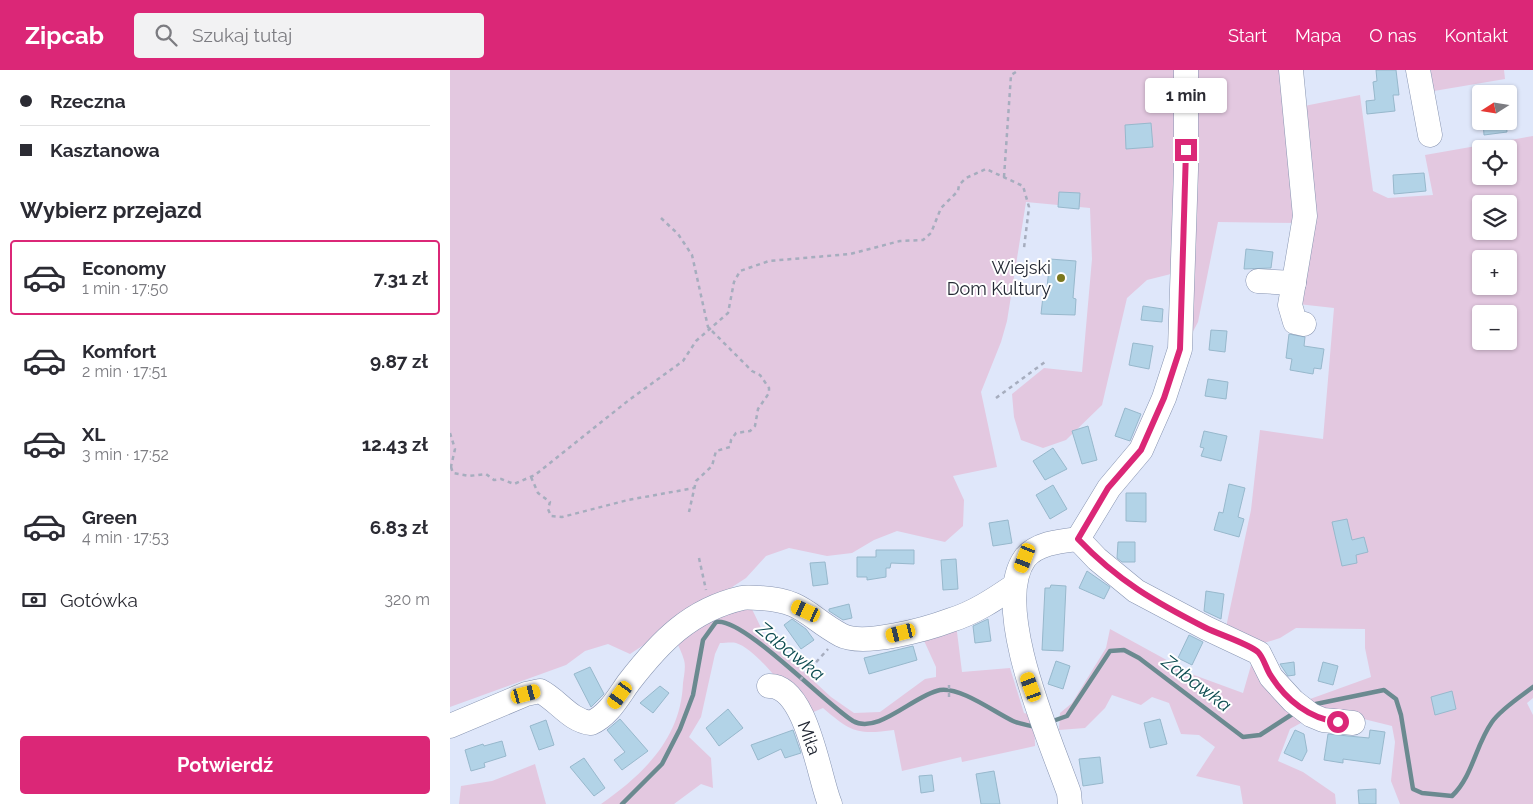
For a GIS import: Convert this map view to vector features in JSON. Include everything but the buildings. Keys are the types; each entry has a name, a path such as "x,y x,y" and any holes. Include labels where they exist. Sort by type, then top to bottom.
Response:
{"street":[{"path":"1078,539 1108,488 1141,450 1164,398 1180,349 1186,170 1186,70"},
{"path":"1291,70 1305,216 1290,305 1295,322 1304,324"},
{"path":"1418,70 1430,135"},
{"path":"1258,281 1294,283"},
{"path":"1070,804 1069,794 1024,669 1014,586 1025,558 1036,549 1054,542 1078,539"},
{"path":"1078,539 1136,591 1258,653 1271,677 1302,708 1323,720 1353,723"},
{"path":"450,726 526,694 540,691 551,696 582,722 591,723 608,711 631,680 674,630 710,608 743,598 782,599 806,611 842,636 864,640 952,620 992,602 1014,586"},
{"name":"Miła","path":"769,686 774,686 787,694 798,710 812,738 830,804"}],"path":[{"path":"1004,177 1010,74 1019,70"},
{"path":"450,433 455,449 451,469 453,473 469,476 486,474 494,480 500,479 514,484 531,477 683,361 696,341 728,313 734,282 740,271 769,260 850,254 900,242 923,240 931,233 941,208 958,191 959,185 966,178 986,169 1023,186 1029,207 1024,248"},
{"path":"660,218 678,234 692,255 703,309 710,329 752,371 760,375 769,388 758,409 755,426 750,431 736,433 731,440 730,447 716,452 712,466 696,481 689,512"},
{"path":"996,398 1044,362"},
{"path":"531,477 538,493 550,502 548,509 551,516 562,517 628,500 694,488"},
{"path":"699,558 710,608"},
{"path":"806,673 822,654 842,636"},
{"path":"949,685 949,700"}],"shaded area":[{"path":"450,70 1287,70 1299,223 1218,222 1198,322 1188,341 1179,272 1147,280 1127,298 1102,405 1066,440 1043,448 1021,440 1014,417 1012,394 1044,368 1082,372 1092,259 1090,208 1026,202 1007,321 1001,342 981,392 997,467 953,476 964,500 963,526 945,542 897,531 874,540 852,553 827,556 789,548 766,556 746,578 630,654 608,644 585,651 566,665 450,707"},
{"path":"1424,70 1504,70 1505,79 1434,91"},
{"path":"1360,95 1373,191 1388,198 1433,195 1425,155 1472,147 1472,185 1517,185 1517,140 1510,140 1533,136 1533,698 1527,703 1533,715 1533,804 1400,804 1391,781 1395,742 1392,726 1299,703 1371,677 1365,648 1365,629 1296,628 1280,638 1261,644 1225,632 1251,510 1260,430 1323,439 1334,308 1298,304 1299,107"},
{"path":"750,605 765,636 831,697 854,713 880,712 925,679 936,677 936,667 921,634 956,624 962,672 1010,668 1024,713 1034,716 1035,746 962,762 961,757 902,771 894,730 863,732 855,730 823,708 804,716 783,686 754,654 736,643 720,643 715,654 701,717 689,737 711,758 713,788 701,784 674,804 601,804 632,780 668,738 681,703 685,665 675,638 696,621"},
{"path":"1110,629 1194,675 1243,693 1254,655 1308,719 1290,729 1278,761 1303,772 1335,794 1336,804 1243,804 1240,786 1196,776 1215,747 1199,735 1181,734 1169,703 1152,697 1141,705 1112,695 1105,708 1085,728 1059,730 1060,713 1072,703 1106,648"},
{"path":"535,764 546,804 459,804 461,786 492,781"}],"waterway":[{"name":"Zabawka","path":"622,804 662,764 680,729 693,695 703,640 716,622 728,624 763,646 853,721 863,724 873,723 885,719 930,693 948,690 967,696 1015,722 1035,727"},
{"name":"Zabawka","path":"1050,722 1067,716 1110,651 1124,650 1139,658 1243,737 1260,735 1294,713"},
{"name":"Zabawka","path":"1311,705 1384,690 1396,699 1401,715 1413,789 1422,793 1452,796 1465,779 1486,731 1492,722 1506,708 1533,687"}],"place":[{"name":"Wiejski Dom Kultury","path":"1061,278"}],"route":[{"path":"1186,150 1180,349 1164,398 1141,450 1108,488 1078,539 1136,591 1258,653 1271,677 1293,701 1311,715 1323,720 1338,722"}]}
